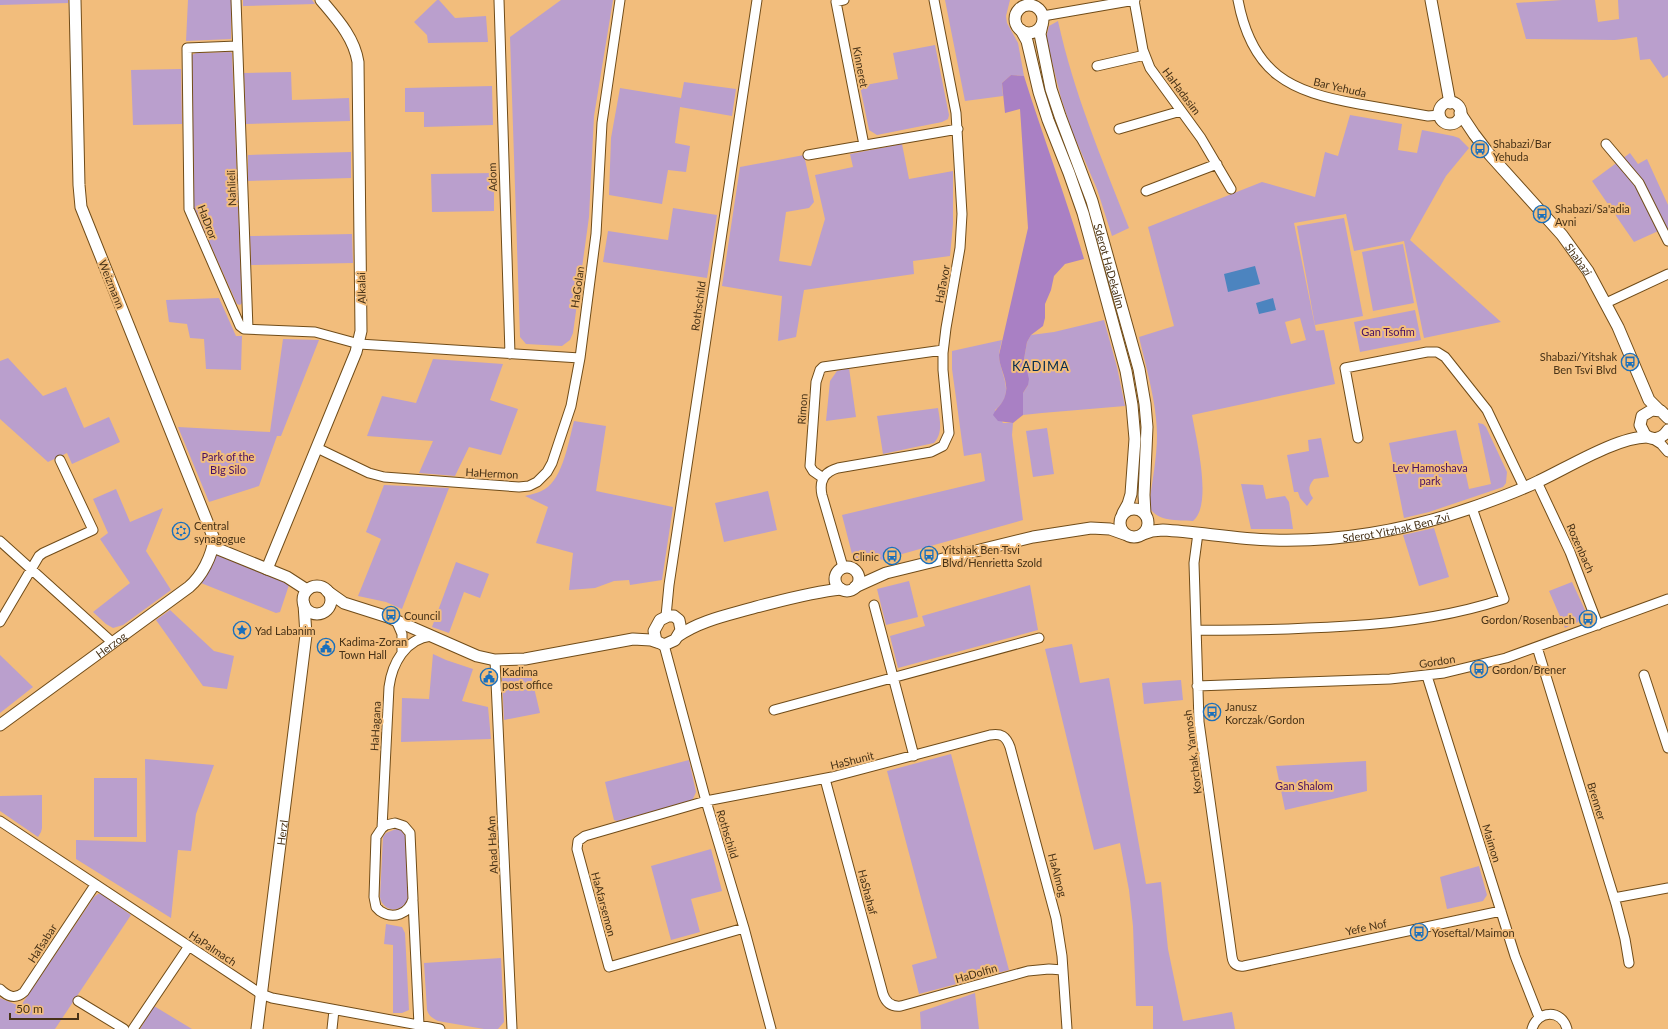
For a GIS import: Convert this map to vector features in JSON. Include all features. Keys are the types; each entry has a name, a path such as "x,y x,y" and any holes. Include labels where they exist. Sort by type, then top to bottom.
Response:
{"street":[{"name":"Weizmann","path":"75,0 79,185 82,207 90,231 213,533 212,550"},
{"name":"Nahlieli","path":"236,0 248,329"},
{"name":"Alkalai","path":"267,569 359,344 362,324 358,62 350,37 322,0"},
{"name":"Adom","path":"499,0 510,354"},
{"name":"HaGolan","path":"580,358 596,234 602,123 620,0"},
{"name":"Rothschild","path":"666,616 669,585 757,0"},
{"name":"Kinneret","path":"844,0 836,2 864,145"},
{"name":"HaTavor","path":"823,478 826,473 834,470 927,454 936,451 943,446 948,438 949,428 943,370 943,350 961,238 962,204 955,103 934,0"},
{"name":"Sderot HaDekalim","path":"1019,0 1016,24 1027,41 1038,88 1048,120 1084,217 1126,372 1132,405 1135,439 1131,494 1128,504 1122,514"},
{"path":"1021,30 1027,33 1034,32 1042,21 1134,0"},
{"name":"HaHadasim","path":"1134,0 1145,55 1154,75 1201,138 1231,189"},
{"name":"Bar Yehuda","path":"1238,0 1245,28 1258,55 1267,66 1290,84 1307,92 1333,99 1428,116 1440,116"},
{"path":"1431,0 1450,103"},
{"path":"1017,13 1024,6 1034,3 1040,10 1042,21"},
{"name":"Sderot HaDekalim","path":"1042,21 1040,34 1051,89 1095,210 1132,340 1141,380 1147,427 1144,495 1146,516"},
{"name":"HaDror","path":"237,46 187,48 188,202 190,215 240,326 248,329"},
{"path":"1098,66 1145,55"},
{"path":"1450,103 1457,106 1460,113 1458,121 1450,124 1443,121 1440,116 1441,108 1450,103"},
{"path":"1119,129 1181,111"},
{"name":"Shabazi","path":"1460,113 1474,134 1502,168 1562,235 1588,271 1606,303 1649,400 1664,413"},
{"name":"Shabazi","path":"1450,124 1460,126 1474,134"},
{"path":"808,155 958,129"},
{"path":"1606,144 1639,183 1668,241"},
{"path":"1146,191 1217,164"},
{"path":"1606,303 1668,274"},
{"path":"248,329 315,332 359,344 580,358"},
{"name":"Rimon","path":"823,478 813,471 810,466 816,382 820,370 823,367 943,350"},
{"path":"1358,438 1345,368 1427,352 1437,352 1445,357 1486,407 1524,487"},
{"name":"HaHermon","path":"317,448 369,473 384,477 519,487 529,486 541,479 552,463 571,406 580,358"},
{"name":"Shabazi","path":"1641,419 1644,398 1642,384"},
{"path":"1664,413 1649,410 1641,419 1641,429 1650,438 1661,444 1668,452"},
{"name":"Sderot Yitzhak Ben Zvi","path":"1613,445 1630,433 1641,419"},
{"path":"1667,431 1668,447"},
{"name":"Sderot Yitzhak Ben Zvi","path":"1142,534 1154,530 1165,530 1271,540 1343,537 1406,527 1472,508 1537,482 1613,445 1634,438 1660,438 1667,431"},
{"path":"0,622 31,569 43,553 93,530 60,460"},
{"path":"823,478 821,486 822,495 844,570 836,583 841,589"},
{"name":"Rozenbach","path":"1537,482 1570,552 1598,624"},
{"path":"1196,630 1287,630 1396,623 1458,612 1504,599 1472,508"},
{"path":"633,639 651,640 660,644 673,642 678,636 714,618 809,593 841,589 849,590 886,573 1002,544 1088,528 1108,522 1133,509 1140,510 1146,516 1147,527 1142,534 1134,537 1110,529 1088,528"},
{"path":"1122,514 1119,523 1124,534"},
{"name":"Sderot Yitzhak Ben Zvi","path":"1146,516 1155,526 1165,530"},
{"name":"Korchak, Yannosh","path":"1198,533 1194,563 1200,731 1232,957 1236,966"},
{"path":"0,541 113,643"},
{"path":"212,550 267,569 293,580 307,590"},
{"name":"Herzog","path":"0,725 194,583 202,573 212,550"},
{"path":"844,570 858,576 858,582 855,586"},
{"path":"809,593 826,584 844,570 868,573 886,573"},
{"path":"345,603 337,604 324,611 311,612 304,604 303,598 307,590 316,586 322,587 336,599 345,603 396,620 477,656 496,660 525,659 633,639 645,634 666,616 678,618 714,618"},
{"path":"324,611 330,599 327,591"},
{"name":"Gordon","path":"1198,686 1390,679 1427,676 1475,666 1537,647 1668,599"},
{"name":"Herzl","path":"256,1029 306,635 304,604"},
{"path":"874,605 914,756"},
{"name":"Herzl","path":"306,635 312,623 324,611"},
{"path":"678,618 681,625 678,636"},
{"name":"HaHagana","path":"396,620 402,634 402,652"},
{"path":"655,626 654,635 660,644"},
{"name":"HaHagana","path":"414,932 407,919 385,914 380,911 374,900 376,840 378,832 382,828 389,687 394,667 402,652 415,641 431,636"},
{"path":"774,710 1039,638"},
{"name":"Rothschild","path":"660,644 744,928 771,1029"},
{"name":"Brenner","path":"1537,647 1614,898 1625,939 1629,963"},
{"name":"Ahad HaAm","path":"496,660 512,1029"},
{"path":"1644,675 1668,748"},
{"name":"Maimon","path":"1427,676 1515,956 1539,1017"},
{"name":"HaShunit","path":"706,801 825,779 990,735 1001,735"},
{"name":"HaAlmog","path":"1001,735 1006,738 1010,747 1052,901 1060,941 1067,1029"},
{"name":"HaShahaf","path":"825,779 883,994 889,1003 896,1006"},
{"name":"HaAfarsemon","path":"706,801 585,836 578,842 577,849 609,966 744,928"},
{"path":"384,804 391,819 406,827 410,835 419,1025"},
{"name":"HaPalmach","path":"0,821 261,994 272,998 440,1029"},
{"path":"382,828 389,824 400,824"},
{"name":"HaTsabar","path":"0,989 11,997 16,997 24,992 95,885"},
{"path":"1614,898 1668,888"},
{"path":"394,916 408,910 413,896"},
{"name":"Yefe Nof","path":"1236,966 1244,966 1501,911"},
{"path":"133,1029 189,946"},
{"name":"HaDolfin","path":"896,1006 905,1005 1016,974 1039,970 1063,970"},
{"path":"78,1002 124,1029"},
{"path":"332,1029 334,1010"},
{"path":"1532,1029 1534,1022 1539,1017 1550,1014 1556,1015 1564,1022 1567,1029"}],"green space":[{"path":"0,0 68,0 68,3 0,5"},
{"path":"188,0 231,0 231,39 186,41"},
{"path":"243,0 312,0 315,4 243,6"},
{"path":"437,0 439,0 455,18 486,16 488,42 428,43 427,35 414,22"},
{"path":"561,0 613,0 594,116 589,217 573,333 570,340 562,346 526,344 520,337 510,37"},
{"path":"945,0 1010,0 1006,16 1007,23 1018,43 1024,76 1011,75 1002,83 1003,96 965,101"},
{"path":"1562,0 1595,0 1598,22 1619,19 1618,0 1668,0 1668,75 1663,78 1650,59 1640,60 1637,37 1615,40 1526,39 1516,3"},
{"path":"1058,21 1080,100 1129,228 1112,236 1097,189 1072,131 1061,98 1046,38 1049,26"},
{"path":"935,45 949,115 948,119 942,122 877,135 869,130 860,86 898,79 893,53"},
{"path":"196,53 232,53 242,303 240,305 237,304 194,208 192,55"},
{"path":"181,69 182,124 133,125 131,70"},
{"path":"291,72 292,100 349,98 350,121 246,124 244,73"},
{"path":"684,82 736,89 732,116 680,107 675,143 690,146 686,172 668,170 662,204 609,195 611,138 620,88 681,98"},
{"path":"492,86 493,125 424,127 424,112 405,112 405,88"},
{"path":"1350,115 1402,124 1398,150 1417,153 1422,130 1459,138 1469,148 1446,176 1410,240 1501,322 1424,338 1404,241 1354,251 1346,214 1294,223 1316,331 1324,330 1335,384 1192,415 1202,471 1202,501 1199,513 1193,521 1162,518 1152,511 1149,506 1156,452 1157,423 1151,386 1139,337 1174,326 1148,227 1262,182 1315,197 1325,152 1338,156","holes":["1300,318 1306,340 1291,344 1285,322"]},
{"path":"902,144 909,179 953,171 953,224 950,256 913,261 914,274 804,290 796,337 778,341 782,296 722,286 740,167 804,155 814,202 809,208 786,212 779,261 811,266 825,219 815,175 853,167 850,154"},
{"path":"351,152 351,178 248,181 248,155"},
{"path":"1630,153 1638,164 1647,159 1668,205 1668,233 1665,228 1634,242 1592,181"},
{"path":"494,173 494,211 432,212 431,174"},
{"path":"673,208 717,215 707,278 603,262 608,231 668,240"},
{"path":"1344,218 1363,316 1315,325 1297,226"},
{"path":"352,234 353,263 251,265 250,236"},
{"path":"1403,244 1414,303 1373,311 1362,252"},
{"path":"219,298 236,336 242,336 241,370 206,369 204,339 190,338 187,324 169,322 166,300"},
{"name":"Gan Tsofim","path":"1415,310 1421,340 1360,352 1354,322"},
{"path":"1104,320 1117,367 1125,406 1023,415 1023,393 1028,385 1024,359 1027,342 1031,335 1054,332"},
{"name":"Park of the BIg Silo","path":"283,339 319,340 281,436 277,436 259,486 209,502 178,427 270,432"},
{"path":"1002,340 999,356 1006,384 1006,391 1005,397 1001,404 995,410 1003,423 1013,423 1012,435 1023,520 870,563 855,559 852,554 842,515 985,481 981,453 964,456 952,369 952,351"},
{"path":"8,358 43,396 66,387 84,428 109,417 120,442 72,464 67,453 48,462 0,419 0,361"},
{"path":"433,359 503,364 490,400 518,409 501,455 469,447 455,476 419,473 433,441 367,436 382,396 416,403"},
{"path":"849,368 856,417 826,421 830,381 837,371"},
{"path":"938,408 940,431 934,443 883,454 877,416"},
{"path":"574,421 606,426 596,491 673,507 662,580 630,585 629,580 614,581 595,588 569,590 573,553 536,543 548,507 525,496 545,489 551,484 561,468"},
{"name":"Lev Hamoshava park","path":"1478,423 1483,424 1486,427 1507,472 1506,483 1503,487 1429,512 1404,518 1389,443 1456,430 1469,489 1491,484"},
{"path":"1047,428 1054,474 1033,477 1026,431"},
{"path":"1321,438 1329,477 1314,479 1309,488 1313,498 1307,506 1300,498 1298,492 1294,492 1287,455 1309,451 1308,440"},
{"path":"1241,484 1263,485 1266,499 1285,496 1289,502 1293,529 1251,529"},
{"path":"384,485 449,488 402,609 386,602 358,596 381,539 366,532"},
{"path":"116,489 130,522 163,508 146,551 171,590 123,625 113,628 106,624 93,612 130,583 100,539 108,533 93,499"},
{"path":"768,491 777,530 724,542 715,503"},
{"path":"1434,528 1449,577 1419,586 1403,535"},
{"path":"215,550 290,582 280,612 276,613 201,583"},
{"path":"456,562 489,574 480,598 464,592 449,633 432,627"},
{"path":"909,581 918,617 886,625 877,589"},
{"path":"1572,582 1585,610 1581,620 1565,628 1549,591"},
{"path":"1030,585 1038,630 898,668 890,636 925,626 922,616"},
{"path":"170,610 214,651 234,656 227,689 203,686 156,620"},
{"path":"1072,644 1080,683 1109,678 1146,884 1161,882 1168,949 1183,1021 1232,1012 1235,1029 1153,1029 1153,1006 1136,1006 1133,926 1129,890 1120,843 1094,850 1045,649"},
{"path":"433,654 473,669 462,701 488,707 491,739 401,742 402,698 429,699"},
{"path":"0,655 33,687 0,713"},
{"path":"531,675 540,713 504,720 502,678 520,678"},
{"path":"1181,680 1183,700 1144,704 1142,683"},
{"path":"951,754 1009,970 919,994 912,965 937,958 887,771"},
{"path":"145,759 214,765 196,814 191,851 178,850 171,918 76,859 76,840 146,842"},
{"path":"689,760 696,792 692,801 617,821 614,820 605,782"},
{"name":"Gan Shalom","path":"1366,761 1367,791 1285,810 1276,766"},
{"path":"94,778 137,778 137,837 94,837"},
{"path":"42,795 42,828 38,837 0,811 0,796"},
{"path":"396,829 401,830 406,837 408,897 403,906 399,909 389,909 382,903 380,897 383,837 386,833"},
{"path":"711,849 722,891 691,899 700,932 671,940 651,866"},
{"path":"1479,866 1487,895 1483,901 1447,909 1440,877"},
{"path":"98,894 102,894 131,915 55,1029 0,1029 0,998 17,1005 22,1004 94,897"},
{"path":"386,924 402,927 405,933 409,1010 402,1013 393,1013 393,945 384,944"},
{"path":"501,958 504,1022 498,1029 484,1029 438,1021 432,1018 427,1010 424,963"},
{"path":"975,993 979,1029 921,1029 920,1012"},
{"path":"154,1006 192,1029 140,1029"}],"shaded area":[{"path":"1011,75 1024,76 1084,259 1065,264 1054,276 1051,290 1045,304 1045,318 1043,326 1031,335 1027,342 1024,359 1029,379 1028,385 1023,393 1023,415 1013,423 998,421 993,415 1003,401 1006,391 999,355 1028,228 1020,109 1005,113 1002,83"}],"water":[{"path":"1255,266 1260,284 1228,292 1224,274"},
{"path":"1273,298 1276,310 1259,314 1256,303"}],"place":[{"name":"Shabazi/Bar Yehuda","path":"1480,149"},
{"name":"Shabazi/Sa'adia Avni","path":"1542,214"},
{"name":"Shabazi/Yitshak Ben Tsvi Blvd","path":"1630,362"},
{"name":"Central synagogue","path":"181,531"},
{"name":"Yitshak Ben Tsvi Blvd/Henrietta Szold","path":"929,555"},
{"name":"Clinic","path":"892,556"},
{"name":"Council","path":"391,615"},
{"name":"Gordon/Rosenbach","path":"1588,619"},
{"name":"Yad Labanim","path":"242,630"},
{"name":"Kadima-Zoran Town Hall","path":"326,647"},
{"name":"Gordon/Brener","path":"1479,669"},
{"name":"Kadima post office","path":"489,677"},
{"name":"Janusz Korczak/Gordon","path":"1212,712"},
{"name":"Yoseftal/Maimon","path":"1419,932"}],"district":[{"name":"KADIMA","path":"1041,366"}]}
